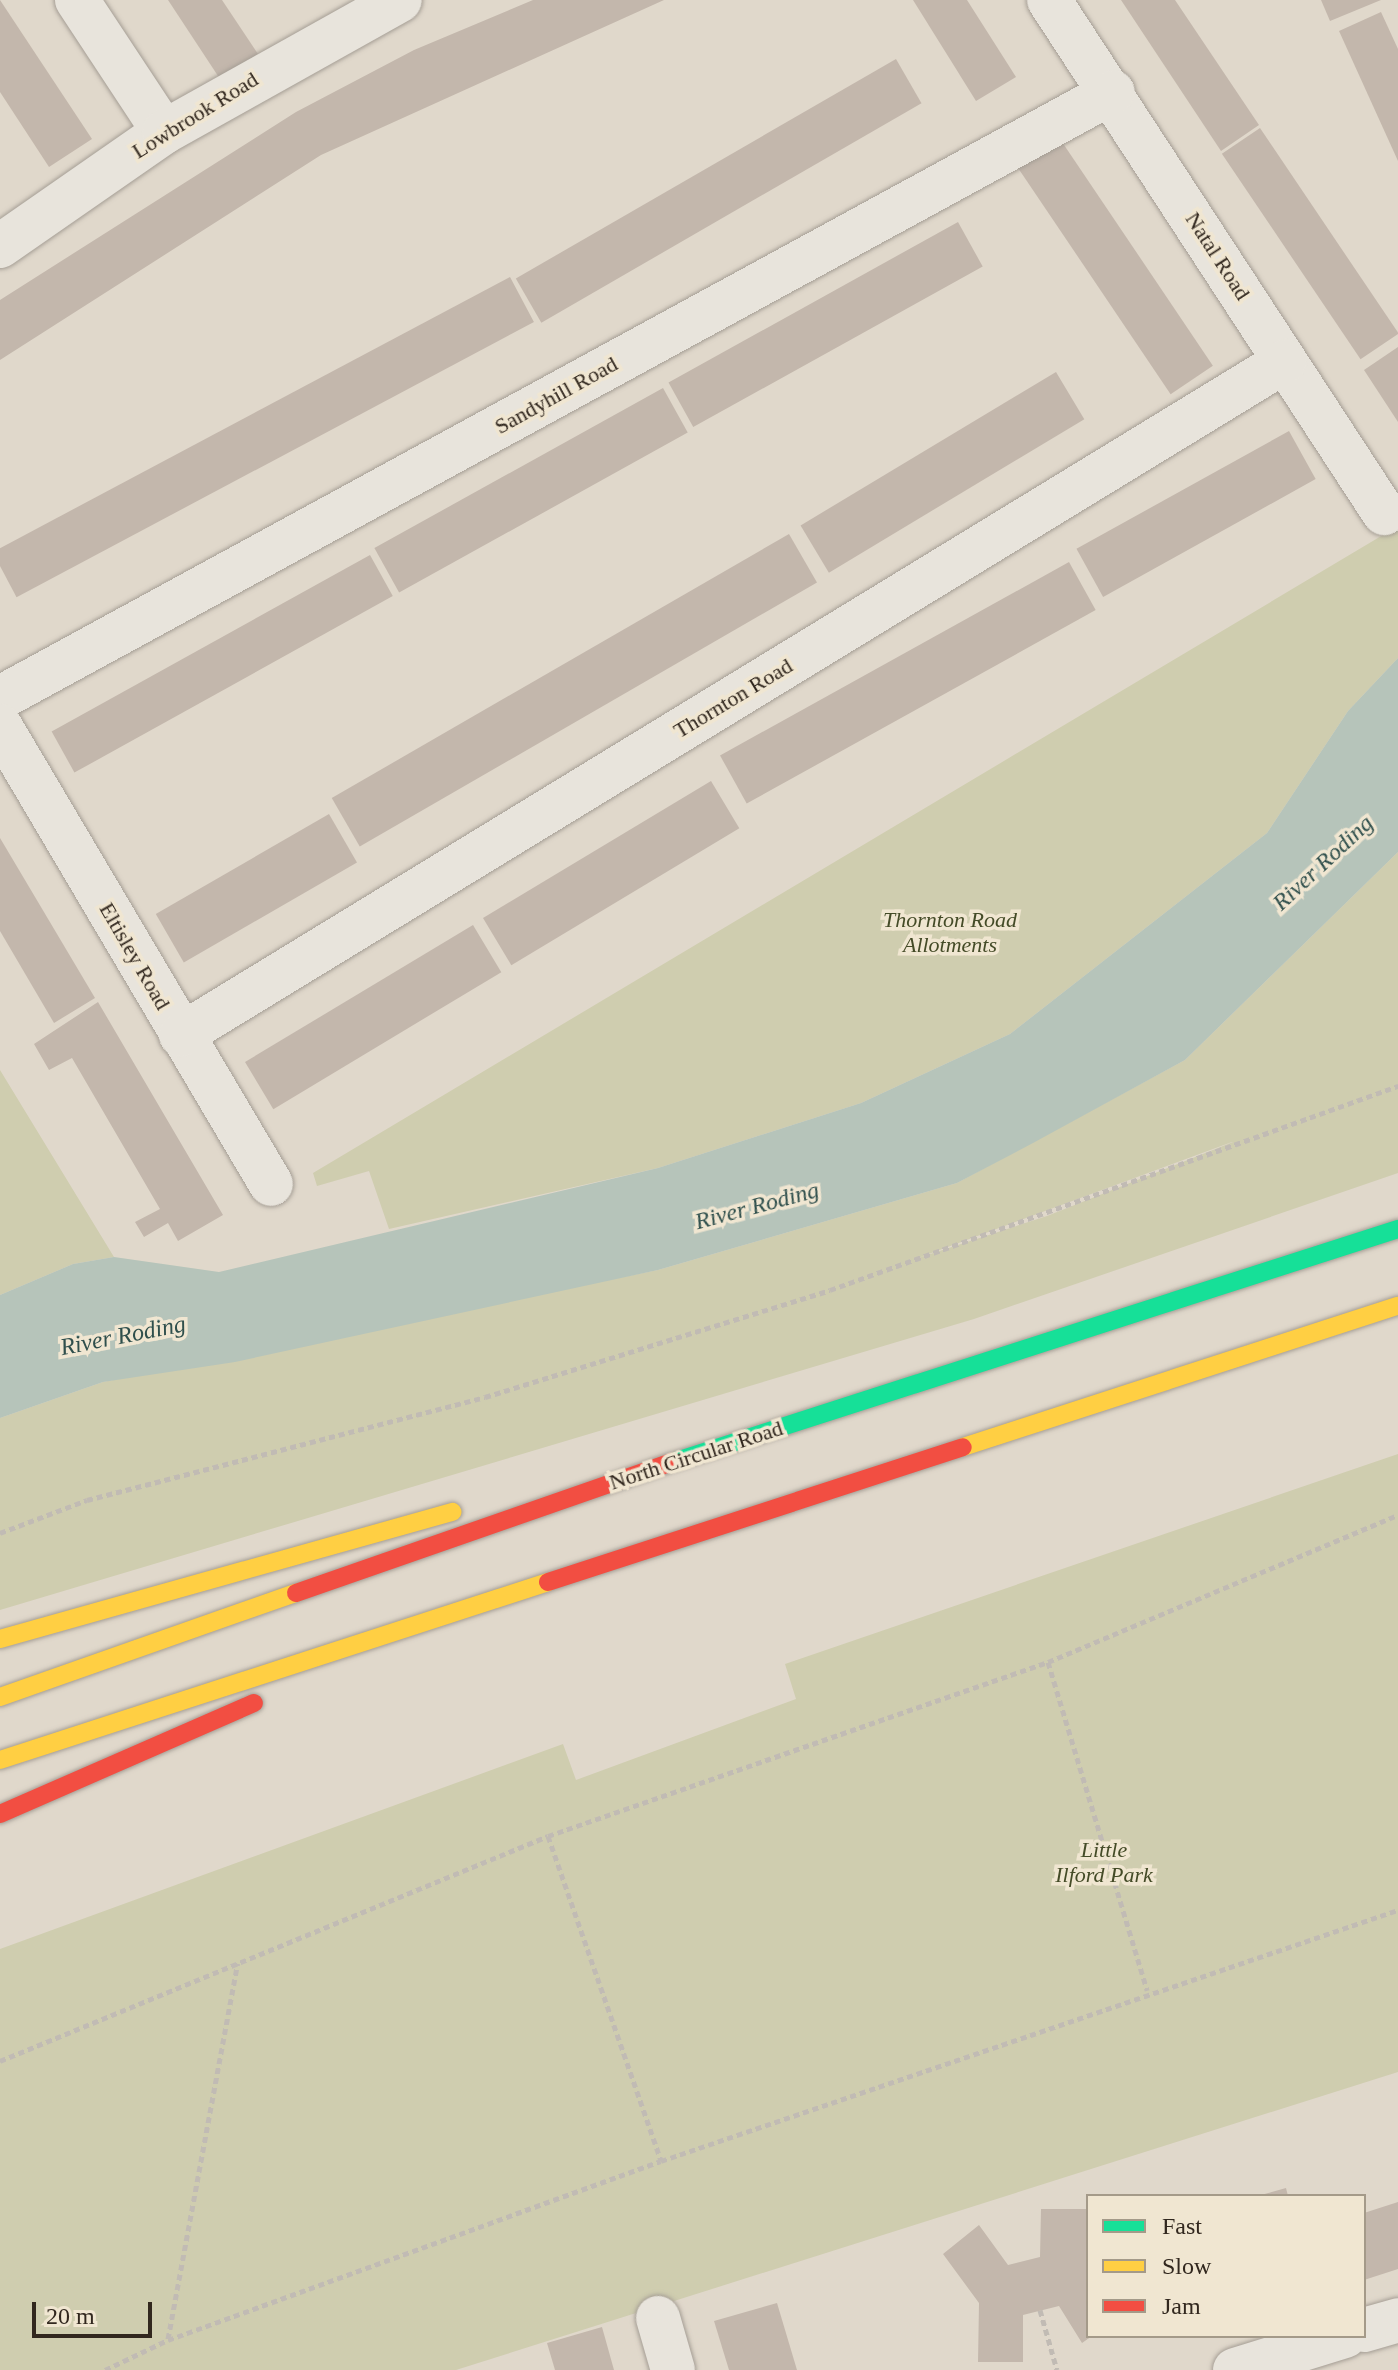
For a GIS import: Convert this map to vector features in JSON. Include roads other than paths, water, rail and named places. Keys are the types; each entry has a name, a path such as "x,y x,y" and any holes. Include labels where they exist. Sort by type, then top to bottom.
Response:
{"highway":[{"name":"North Circular Road","path":"0,1697 650,1469 1398,1229"},
{"path":"0,1760 464,1613 1398,1306"},
{"path":"0,1639 474,1507 650,1469"},
{"path":"0,1814 464,1613"}],"street":[{"path":"77,0 164,132"},
{"name":"Lowbrook Road","path":"0,246 164,132 400,0"},
{"name":"Natal Road","path":"1049,0 1113,92 1384,513"},
{"name":"Sandyhill Road","path":"0,698 1113,92"},
{"name":"Thornton Road","path":"181,1035 1285,361"},
{"name":"Eltisley Road","path":"0,726 271,1184"},
{"path":"658,2318 673,2370"},
{"path":"1366,2329 1398,2320"},
{"path":"1235,2370 1339,2338"}],"water":[{"name":"River Roding","path":"1398,658 1398,852 1185,1060 1033,1143 957,1183 658,1270 235,1362 103,1382 0,1418 0,1295 73,1264 114,1257 219,1272 658,1168 861,1103 1010,1034 1267,833 1348,711"}],"park label":[{"name":"Thornton Road Allotments","path":"950,932"},
{"name":"Little Ilford Park","path":"1104,1862"}]}
